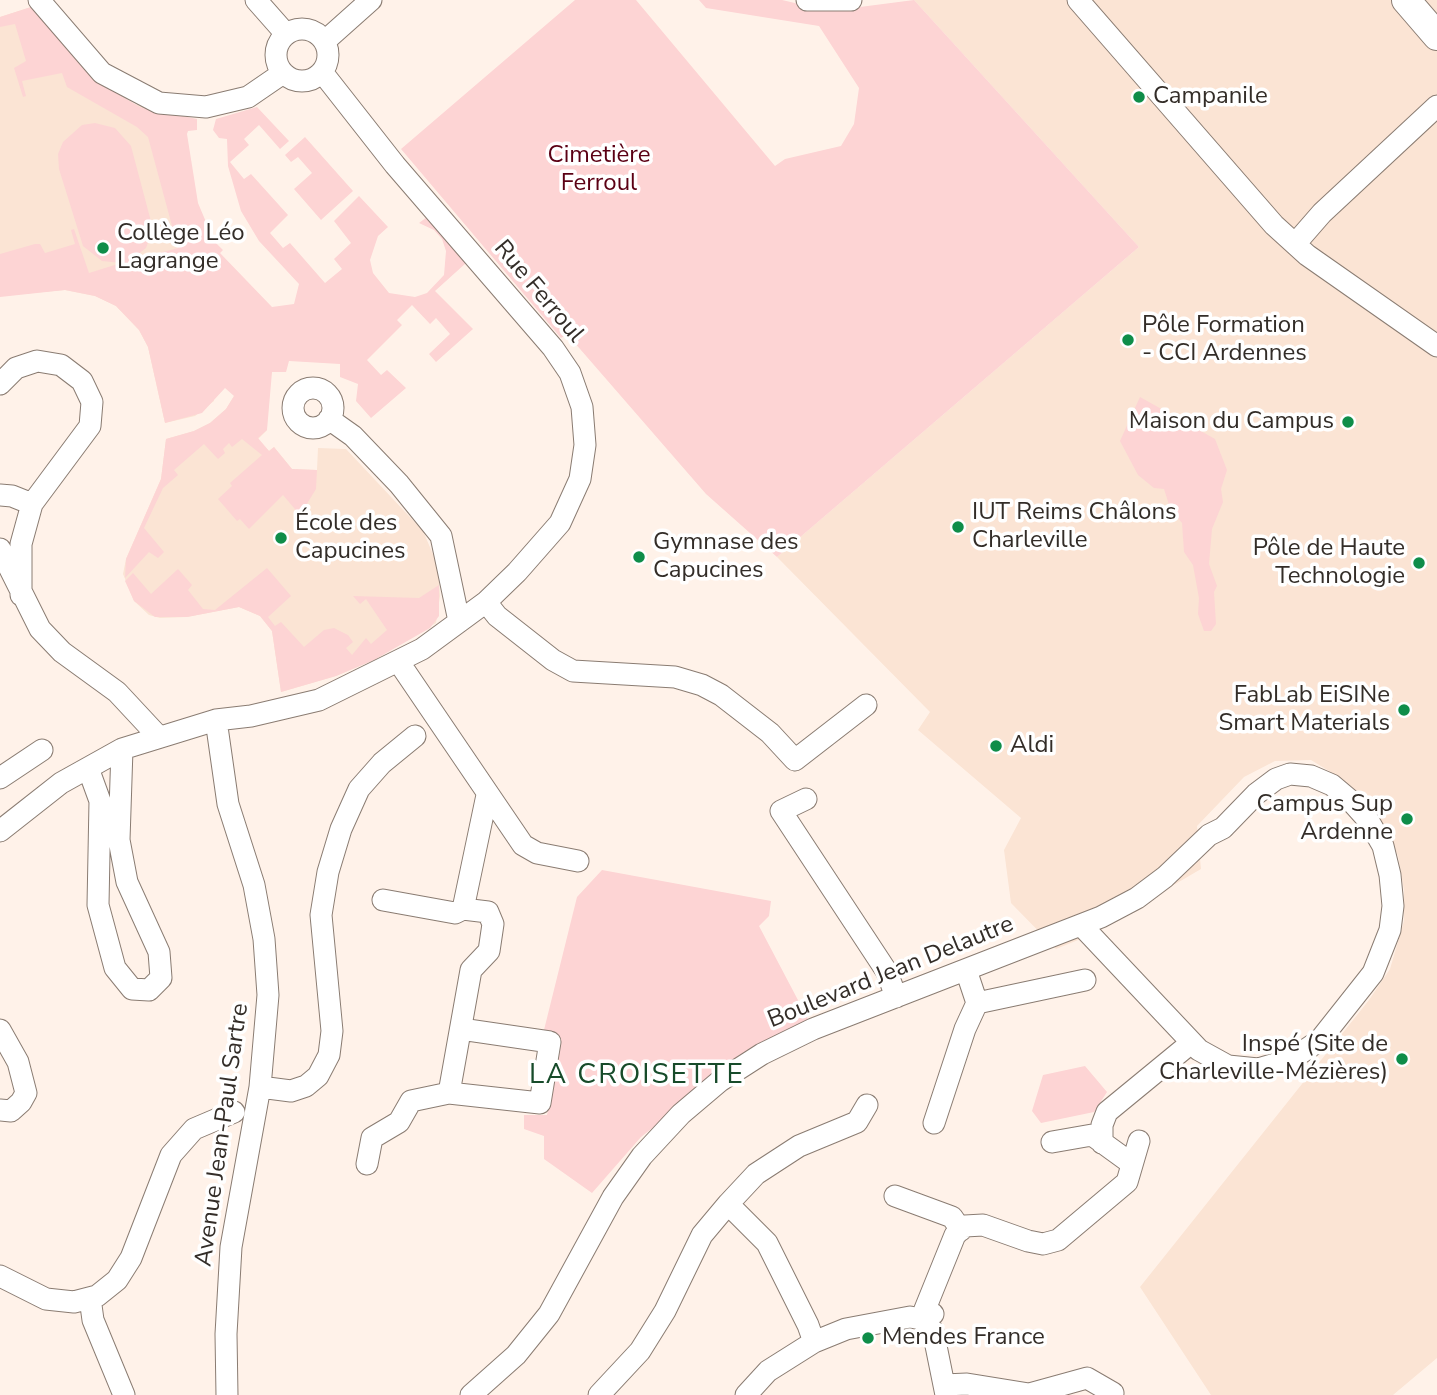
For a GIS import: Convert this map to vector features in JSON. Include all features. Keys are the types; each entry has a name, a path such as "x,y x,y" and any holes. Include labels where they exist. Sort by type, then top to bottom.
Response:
{"main road":[{"path":"1406,0 1437,36"},
{"path":"1427,0 1437,11"}],"street":[{"path":"39,0 102,73 159,103 205,107 248,97 283,73"},
{"path":"256,0 286,34"},
{"path":"326,41 371,0"},
{"path":"807,0 851,0"},
{"path":"1078,0 1295,244 1437,346"},
{"path":"303,29 326,41 327,61 322,72 309,80 300,81 283,73 276,58 276,49 286,34 303,29"},
{"name":"Rue Ferroul","path":"0,831 61,783 122,749 216,720 251,716 319,701 398,661 486,602 560,523 580,479 586,445 582,407 570,373 553,348 395,165 322,72"},
{"path":"1295,244 1322,214 1437,106"},
{"path":"0,384 16,368 37,361 61,365 82,381 92,402 90,426 32,505 22,544 21,595"},
{"path":"329,419 353,436 398,484 441,537 459,621"},
{"path":"0,495 32,505"},
{"path":"0,549 40,629 62,652 117,692 158,736"},
{"path":"486,602 497,616 553,660 573,671 675,677 702,685 731,702 769,733 795,760 866,705"},
{"path":"398,661 523,845 537,853 579,861"},
{"name":"Avenue Jean-Paul Sartre","path":"216,720 228,804 254,885 264,939 268,995 260,1087 231,1247 226,1334 227,1395"},
{"path":"260,1087 291,1091 306,1086 318,1076 329,1055 332,1031 321,915 328,872 341,829 359,789 382,762 415,736"},
{"path":"88,768 100,801 98,905 111,955 115,968 132,989 149,990 161,978 159,952 125,871 119,840 122,749"},
{"path":"0,778 42,750"},
{"name":"Boulevard Jean Delautre","path":"471,1395 516,1355 549,1314 613,1197 642,1156 681,1114 720,1081 762,1054 813,1029 1082,926 1137,898 1178,867 1209,835 1223,828 1256,793 1276,779 1290,774 1311,776 1332,785 1368,820 1382,846 1390,875 1393,906 1390,930 1373,973 1320,1040 1292,1059 1258,1069 1228,1066 1191,1044"},
{"path":"463,909 487,795"},
{"path":"806,799 781,811 887,972 896,997"},
{"path":"383,900 455,914 463,909 488,912 493,923 489,951 471,970 449,1093"},
{"path":"1082,926 1191,1044 1107,1112 1102,1125 1102,1143"},
{"path":"934,1123 965,1029 977,1003 965,970"},
{"path":"977,1003 1085,980"},
{"path":"367,1164 372,1138 399,1122 411,1101 449,1093 540,1103 550,1042 461,1029"},
{"path":"0,1030 18,1062 26,1093 11,1111 0,1110"},
{"path":"599,1395 640,1351 665,1311 702,1235 728,1204 757,1174 799,1146 857,1122 867,1104"},
{"path":"0,1276 46,1299 74,1302 90,1298 117,1280 131,1258 171,1155 194,1129 234,1112"},
{"path":"1052,1142 1092,1135 1132,1164"},
{"path":"921,1320 946,1253 965,1226 983,1225 1043,1244 1058,1240 1127,1182 1139,1141"},
{"path":"895,1196 952,1217 961,1230"},
{"path":"728,1204 768,1243 814,1342"},
{"path":"90,1298 93,1320 124,1395"},
{"path":"921,1320 942,1310"},
{"path":"746,1395 768,1371 814,1342 846,1329 910,1317 921,1320 933,1331 945,1390 967,1384 1029,1394 1087,1378 1113,1393"}],"shaded area":[{"name":"Campus Sup Ardenne","path":"914,0 1437,0 1437,1358 1393,1395 1211,1395 1140,1287 1369,1000 1390,969 1404,921 1404,890 1398,856 1388,831 1342,779 1311,760 1275,761 1244,777 1197,826 1201,869 1083,938 1056,949 1011,903 1004,850 1021,818 918,730 930,712 777,557 1139,247"},
{"name":"Collège Léo Lagrange","path":"31,7 98,81 134,104 179,117 214,401 195,416 165,423 148,347 139,330 116,306 95,296 65,290 0,296 0,17"},
{"name":"École des Capucines","path":"234,396 267,430 258,439 269,451 274,447 292,469 317,470 318,448 346,449 423,531 438,566 440,596 436,623 374,660 336,676 281,692 272,631 260,616 239,607 187,617 160,618 149,615 134,601 123,574 126,559 161,479 166,439 210,423 226,409"}],"green space":[{"name":"Cimetière Ferroul","path":"575,0 636,0 775,166 785,159 841,146 854,124 859,88 819,26 706,8 699,0 782,0 829,11 914,0 1139,247 777,557 706,494 567,334 561,338 401,149"},
{"path":"31,7 98,81 140,107 197,119 197,130 188,131 187,134 198,203 214,241 223,250 220,253 272,307 294,304 299,284 259,241 241,211 228,166 227,139 219,138 213,130 216,119 257,107 289,141 280,149 259,125 244,139 249,145 230,162 244,179 251,174 288,215 270,233 283,248 290,243 325,283 342,269 334,259 351,243 334,221 359,196 388,227 378,236 370,260 373,273 389,293 415,297 427,293 444,275 446,251 442,239 434,230 419,223 427,217 466,263 435,291 473,329 436,362 429,354 450,334 436,318 430,324 412,305 397,320 402,325 367,360 381,375 387,370 406,388 371,418 356,401 358,384 340,377 340,364 289,361 286,372 272,372 267,430 258,438 269,451 274,447 292,469 317,470 316,489 300,515 283,495 249,529 240,519 237,521 218,499 232,486 230,483 262,455 242,439 232,447 229,443 223,449 225,453 218,459 204,444 174,470 178,475 163,488 144,528 164,552 158,558 149,552 125,578 126,559 161,479 166,439 210,423 226,409 234,396 225,388 202,413 165,423 148,347 139,330 116,306 95,296 65,290 0,297 0,254 35,244 40,244 45,253 75,244 71,230 74,229 89,273 121,263 102,261 83,246 59,169 58,154 63,142 82,125 95,123 115,128 131,146 153,229 146,248 129,261 178,248 148,137 137,127 67,87 62,73 22,81 26,96 23,97 14,68 26,61 15,24 0,27 0,17"},
{"path":"305,137 353,191 321,220 294,189 312,173 298,157 291,162 285,155"},
{"path":"1140,397 1215,439 1227,470 1221,489 1223,502 1212,529 1209,564 1217,586 1214,592 1216,624 1211,631 1204,631 1198,614 1199,598 1193,565 1184,552 1182,523 1170,508 1164,489 1154,488 1138,475 1120,441"},
{"path":"267,568 291,596 268,617 275,626 281,622 304,647 324,630 334,628 348,635 353,642 346,648 352,655 366,638 371,644 387,630 366,599 360,604 353,596 419,598 439,585 439,616 430,628 374,660 336,676 281,692 272,631 260,616 239,607 187,617 155,617 134,601 125,581 133,573 151,594 178,569 192,585 188,590 203,609 215,610"},
{"path":"602,870 771,901 769,916 759,926 809,1021 734,1063 641,1137 592,1193 544,1159 544,1136 524,1129 524,1115 547,1115 561,1039 543,1034 577,897"},
{"path":"1085,1066 1107,1092 1094,1112 1041,1123 1032,1111 1043,1075"}],"place":[{"name":"Campanile","path":"1139,97"},
{"name":"Collège Léo Lagrange","path":"103,248"},
{"name":"Pôle Formation - CCI Ardennes","path":"1128,340"},
{"name":"Maison du Campus","path":"1348,422"},
{"name":"IUT Reims Châlons Charleville","path":"958,527"},
{"name":"École des Capucines","path":"281,538"},
{"name":"Gymnase des Capucines","path":"639,557"},
{"name":"Pôle de Haute Technologie","path":"1419,563"},
{"name":"FabLab EiSINe Smart Materials","path":"1404,710"},
{"name":"Aldi","path":"996,746"},
{"name":"Campus Sup Ardenne","path":"1407,819"},
{"name":"Inspé (Site de Charleville-Mézières)","path":"1402,1059"},
{"name":"Mendes France","path":"868,1338"}],"district":[{"name":"LA CROISETTE","path":"637,1076"}]}
